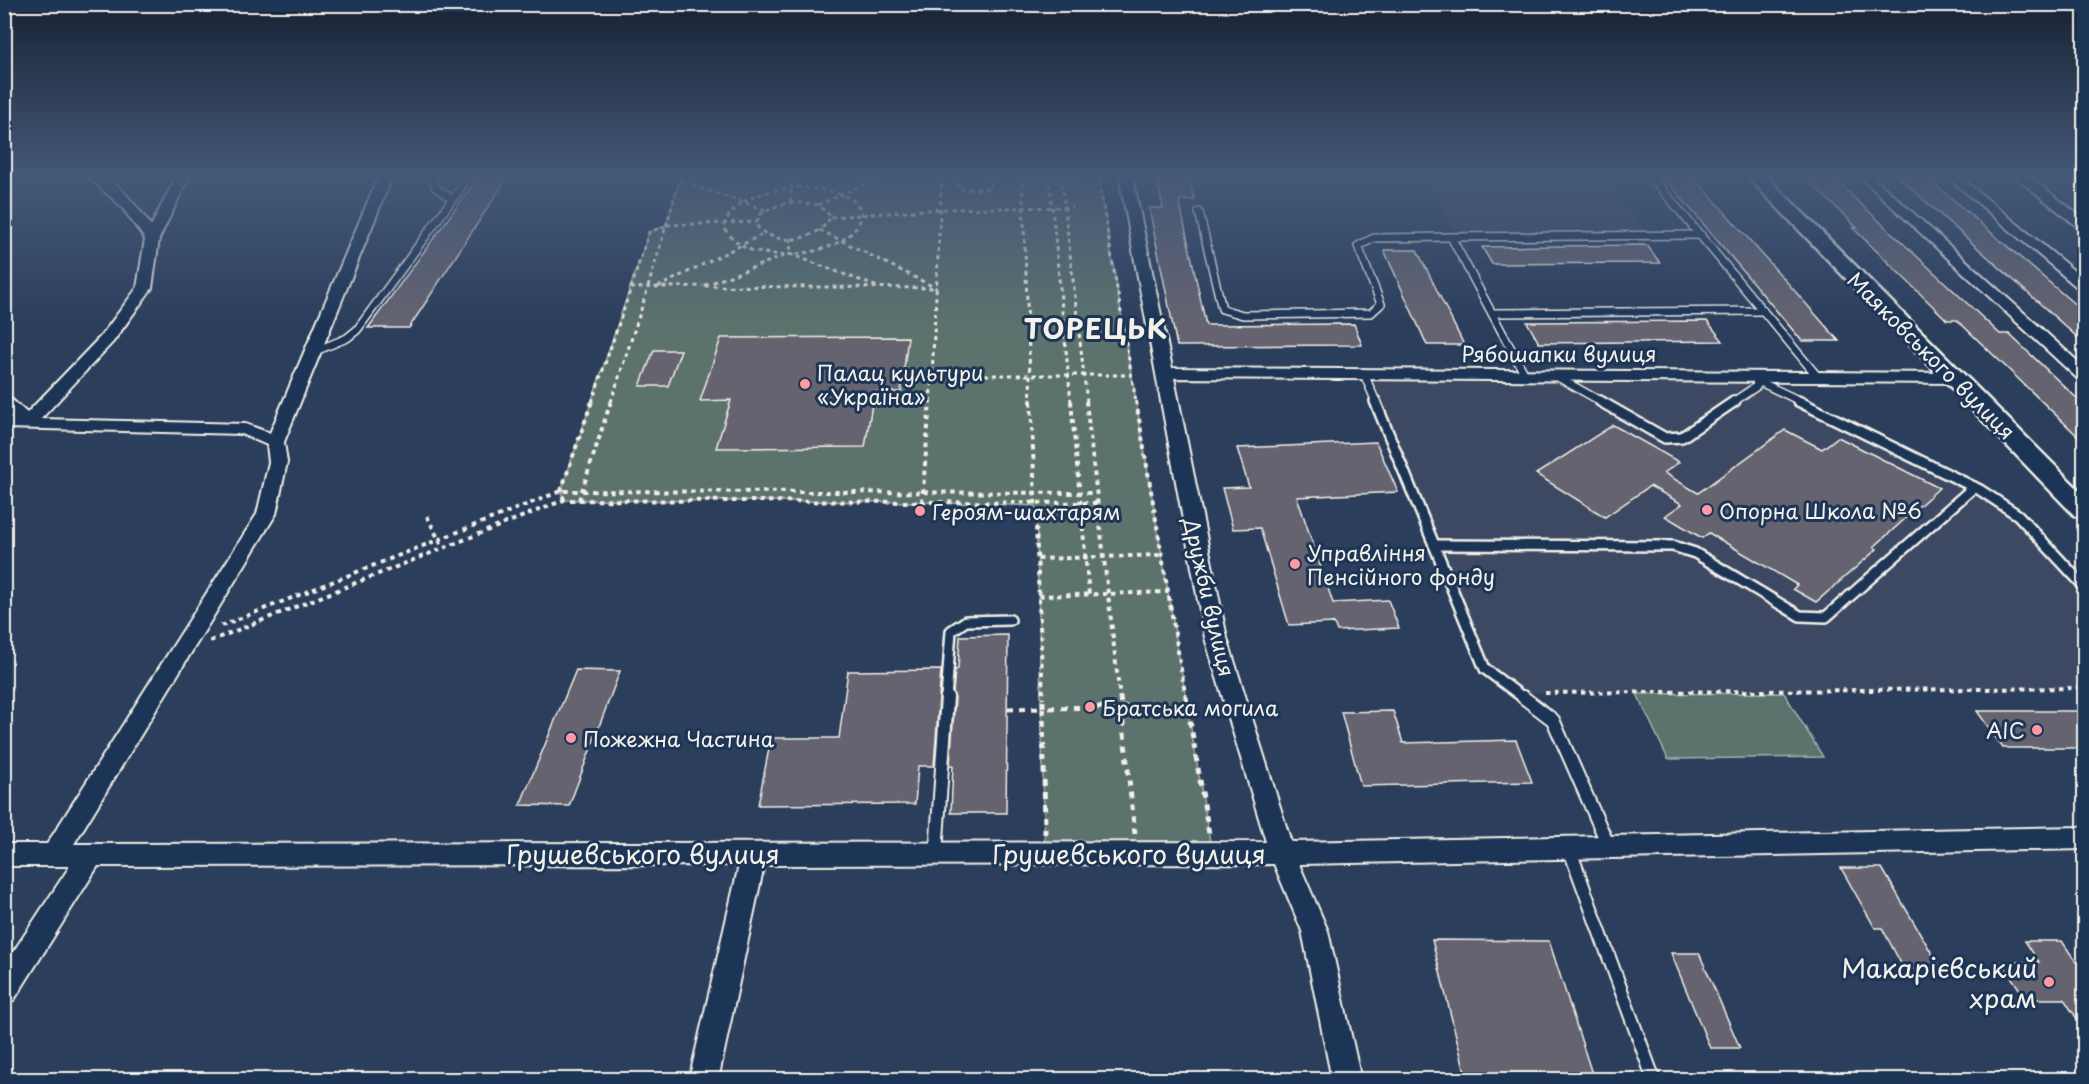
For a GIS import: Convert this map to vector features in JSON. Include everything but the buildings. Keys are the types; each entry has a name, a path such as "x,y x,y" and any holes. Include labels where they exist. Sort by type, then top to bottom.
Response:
{"main road":[{"name":"Маяковського вулиця","path":"1806,226 2085,510"}],"street":[{"path":"145,226 152,239"},
{"path":"28,422 107,339 144,288 152,239 158,226"},
{"path":"54,854 266,514 278,462 275,442 366,226"},
{"name":"Дружби вулиця","path":"1136,226 1216,638 1281,853 1314,931 1347,1080"},
{"path":"1921,226 2085,375"},
{"path":"2013,226 2085,286"},
{"name":"Рябошапки вулиця","path":"1163,373 1554,375 1757,379 1955,378"},
{"path":"4,402 28,422"},
{"path":"4,423 245,429 275,442"},
{"name":"Грушевського вулиця","path":"4,855 1281,853 2085,838"},
{"path":"703,1080 754,853"},
{"path":"4,991 92,854"}],"lane":[{"path":"313,352 347,338 357,330 433,226"},
{"path":"1202,226 1222,309 1243,315 1371,314 1381,304 1358,246 1374,238 1701,235"},
{"path":"1693,226 1818,377"},
{"path":"1451,237 1525,375"},
{"path":"1492,313 1763,311"},
{"path":"1364,374 1485,669 1497,680 1540,707 1553,720 1609,847"},
{"path":"1554,375 1665,438 1682,437 1757,386 1757,379 1974,487 2018,515 2085,586"},
{"path":"1434,545 1672,546 1695,553 1800,616 1826,617 1974,487"},
{"path":"936,853 951,631 966,621 1010,620"},
{"path":"1569,848 1654,1080"}],"path":[{"path":"564,500 561,491 632,288 649,232 666,226 675,226"},
{"path":"579,500 666,226"},
{"path":"723,226 727,237 739,246 756,252 790,254 881,288"},
{"path":"758,226 760,231 765,233 791,238 804,236 825,226"},
{"path":"703,286 790,254 823,248 841,240 857,226"},
{"path":"921,502 932,375 940,226"},
{"path":"1024,226 1038,559 1046,853"},
{"path":"1054,226 1089,595"},
{"path":"1067,226 1137,853"},
{"path":"1107,226 1212,853"},
{"path":"820,230 937,288"},
{"path":"657,287 765,233"},
{"path":"790,254 791,238"},
{"path":"632,288 703,286 937,288"},
{"path":"903,376 1131,375"},
{"path":"183,646 561,491 1097,493"},
{"path":"183,646 564,500 1098,503"},
{"path":"427,516 442,548"},
{"path":"1038,559 1161,555"},
{"path":"1039,596 1168,592"},
{"path":"1537,693 2085,688"},
{"path":"1008,709 1186,706"}],"shaded area":[{"path":"1453,226 1642,226 1645,230 1456,232"},
{"path":"1364,374 1758,381 2005,504 2084,586 2084,688 1518,693 1485,669"}],"green space":[{"path":"666,226 1107,226 1212,853 1045,853 1036,506 922,502 564,500 561,491 649,232"},
{"path":"1784,693 1823,757 1668,759 1637,694"}],"place":[{"name":"Палац культури «Україна»","path":"805,384"},
{"name":"Опорна Школа №6","path":"1707,510"},
{"name":"Героям-шахтарям","path":"920,511"},
{"name":"Управління Пенсійного фонду","path":"1295,564"},
{"name":"Братська мoгила","path":"1090,707"},
{"name":"АІС","path":"2037,730"},
{"name":"Пожежна Частина","path":"571,738"},
{"name":"Макарієвський храм","path":"2049,982"}],"district":[{"name":"ТОРЕЦЬК","path":"1096,327"}]}
